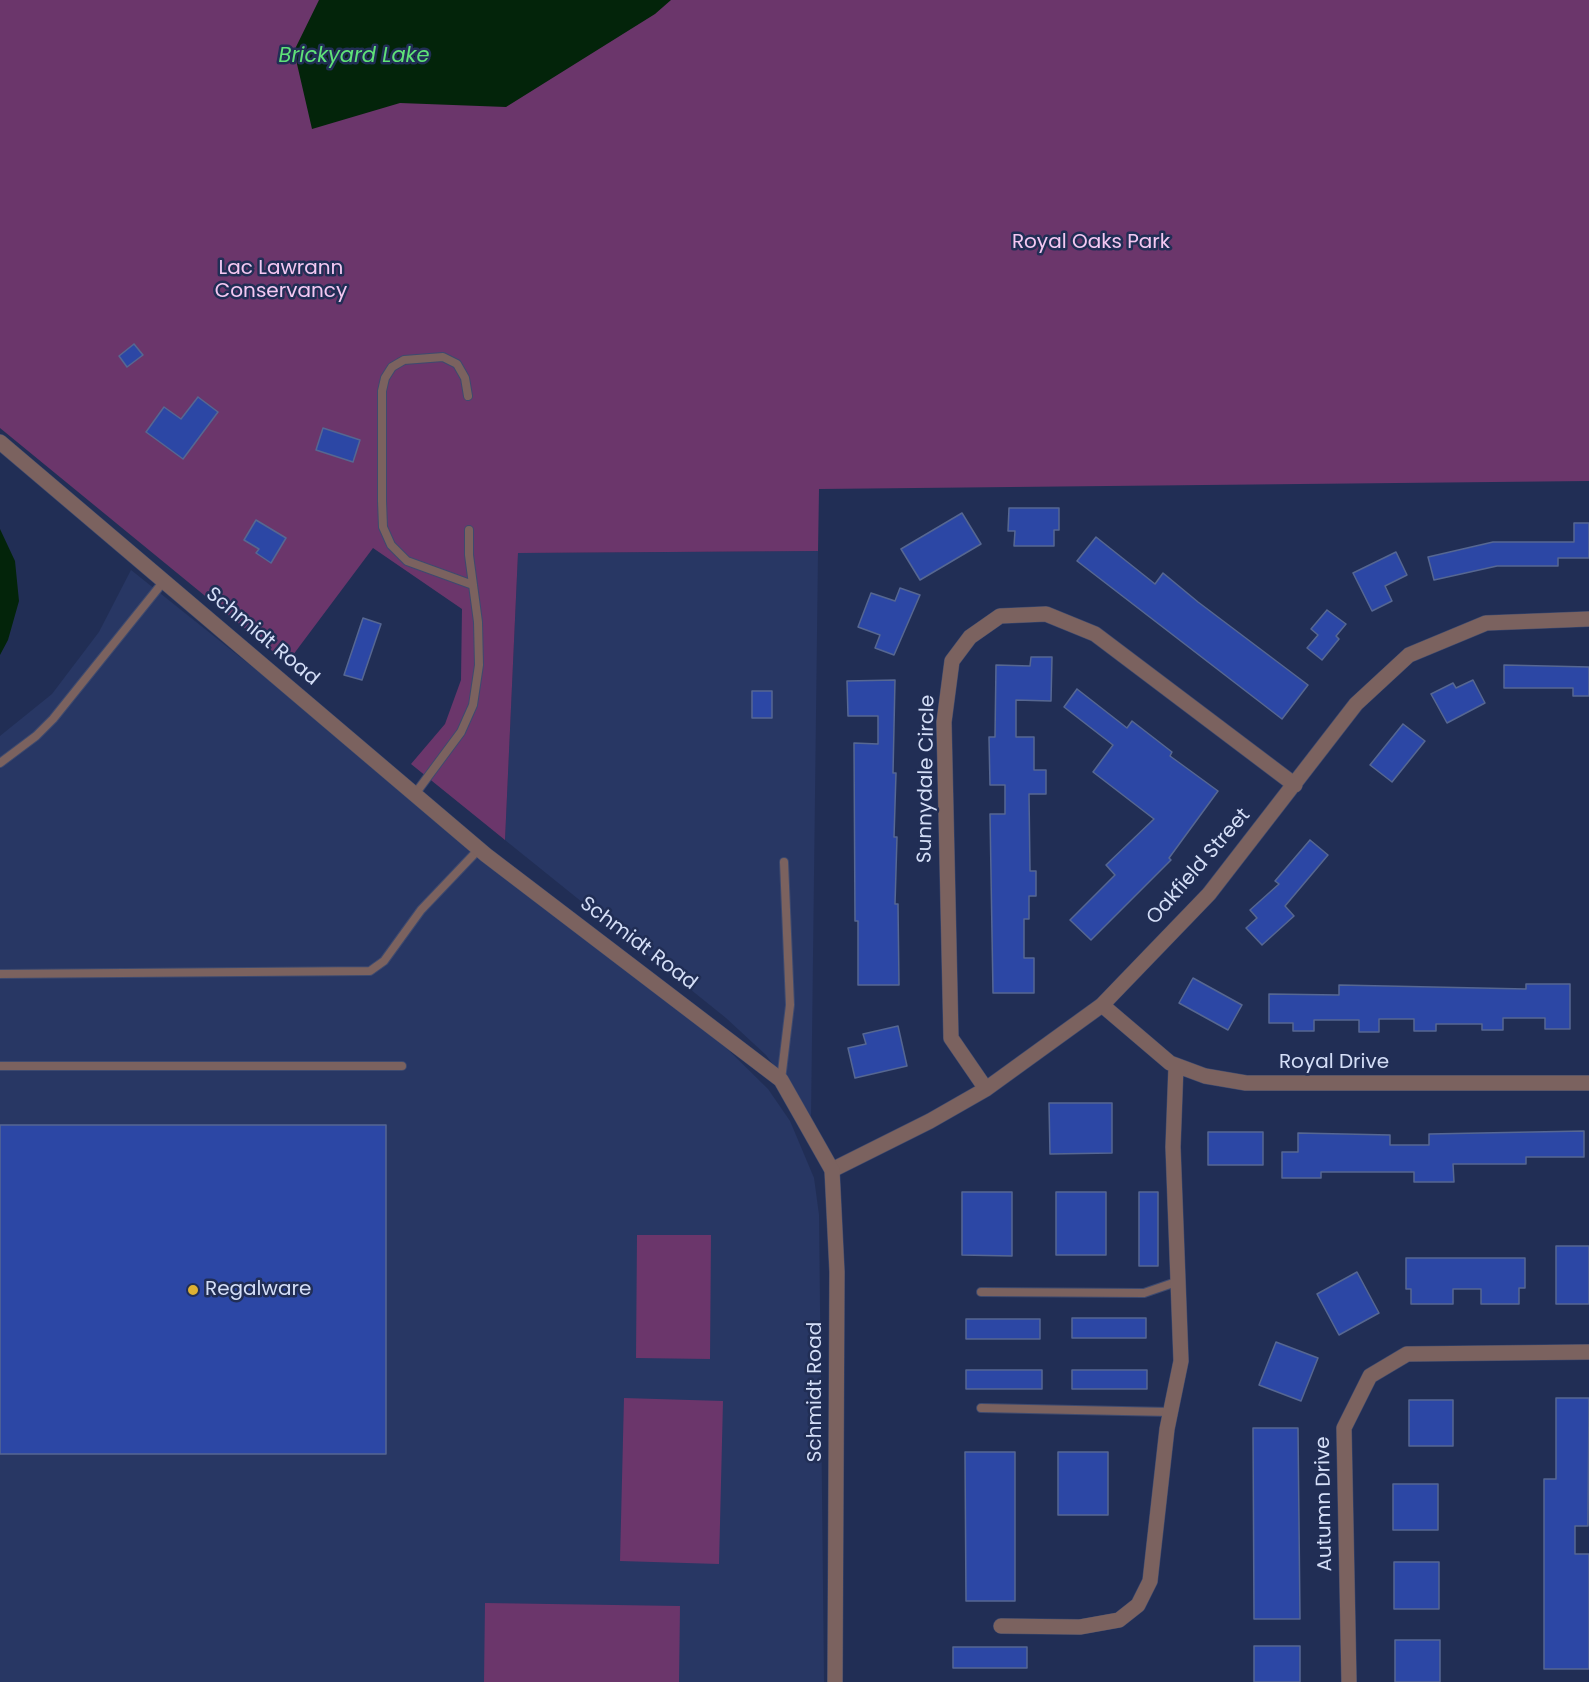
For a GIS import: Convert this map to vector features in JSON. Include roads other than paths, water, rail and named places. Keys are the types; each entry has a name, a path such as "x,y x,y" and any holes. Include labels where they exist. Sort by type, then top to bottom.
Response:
{"street":[{"name":"Schmidt Road","path":"0,442 479,849 781,1080 832,1170 837,1272 835,1682"},
{"name":"Sunnydale Circle","path":"986,1089 951,1038 944,722 951,661 969,637 1000,616 1046,614 1095,634 1295,785"},
{"name":"Oakfield Street","path":"832,1170 930,1121 986,1089 1102,1005 1209,894 1356,704 1409,655 1486,623 1589,619"},
{"name":"Royal Drive","path":"1102,1005 1170,1063 1205,1076 1246,1083 1589,1083"},
{"path":"1001,1626 1080,1627 1119,1620 1138,1605 1150,1581 1170,1412 1181,1361 1173,1147 1176,1065"},
{"name":"Autumn Drive","path":"1349,1682 1344,1428 1370,1376 1407,1354 1589,1352"}],"lane":[{"path":"468,396 465,378 457,364 443,357 404,360 392,367 385,378 382,391 382,501 383,527 391,545 407,561 473,585"},
{"path":"415,794 461,732 473,705 479,665 478,622 469,531"},
{"path":"0,764 36,736 53,719 164,581"},
{"path":"0,974 370,971 384,961 421,910 479,849"},
{"path":"781,1080 790,1005 784,862"},
{"path":"0,1066 402,1066"},
{"path":"981,1292 1144,1293 1179,1281"},
{"path":"981,1408 1170,1412"}],"water":[{"name":"Brickyard Lake","path":"319,0 671,0 655,14 506,107 400,103 312,129 294,51"},
{"path":"0,529 15,561 19,601 8,640 0,655"}],"place":[{"name":"Regalware","path":"193,1290"}],"park label":[{"name":"Royal Oaks Park","path":"1091,243"},
{"name":"Lac Lawrann Conservancy","path":"281,280"}]}
